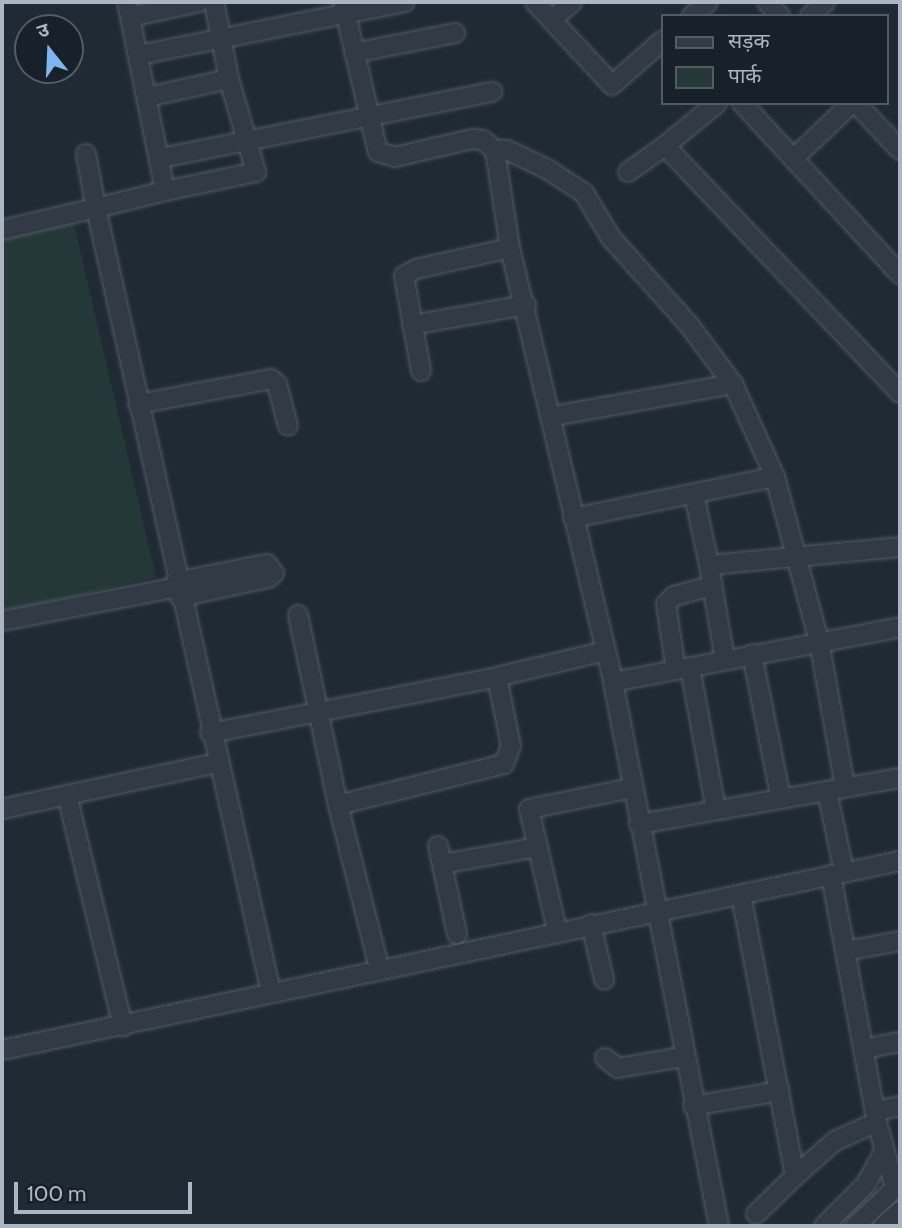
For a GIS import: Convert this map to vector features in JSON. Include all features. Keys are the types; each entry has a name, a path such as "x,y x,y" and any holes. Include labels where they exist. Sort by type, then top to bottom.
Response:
{"street":[{"path":"165,191 161,158 129,9 199,2"},
{"path":"2,230 256,172 229,79 214,2"},
{"path":"139,55 221,39 344,9 405,2"},
{"path":"535,2 612,85 660,43"},
{"path":"552,20 572,2"},
{"path":"693,14 708,2"},
{"path":"812,14 825,2"},
{"path":"344,9 373,144 386,157 472,139 483,140 495,150 507,150 547,169 584,193 611,238 689,325 733,384 775,477 819,641 845,787"},
{"path":"354,53 455,33"},
{"path":"148,97 229,79"},
{"path":"161,158 492,92"},
{"path":"628,172 715,105"},
{"path":"744,105 900,274"},
{"path":"793,159 852,105"},
{"path":"856,105 900,150"},
{"path":"665,146 900,393"},
{"path":"495,150 510,248 553,416 573,518 613,682 683,1057 719,1226"},
{"path":"86,153 209,733 271,992"},
{"path":"421,371 404,276 416,269 510,248"},
{"path":"412,326 526,305"},
{"path":"138,404 271,379 277,384 288,426"},
{"path":"553,416 733,384"},
{"path":"573,518 775,477"},
{"path":"694,494 725,660"},
{"path":"709,565 900,547"},
{"path":"712,586 674,596 666,604 716,810"},
{"path":"2,621 178,589"},
{"path":"298,615 338,805 380,971"},
{"path":"613,682 900,624"},
{"path":"209,733 497,677 605,651"},
{"path":"752,654 781,799"},
{"path":"338,805 504,764 511,746 497,677"},
{"path":"2,809 217,763"},
{"path":"639,824 900,778"},
{"path":"557,930 529,809 631,788"},
{"path":"827,790 845,951 876,1116 884,1152 897,1186 855,1226"},
{"path":"67,795 123,1026"},
{"path":"438,846 457,934"},
{"path":"442,864 537,847"},
{"path":"2,1050 380,971 557,930 656,913 900,861"},
{"path":"741,895 795,1176"},
{"path":"591,924 604,979"},
{"path":"845,951 900,941"},
{"path":"865,1053 900,1042"},
{"path":"865,1053 900,1048"},
{"path":"605,1058 618,1068 683,1057"},
{"path":"693,1106 780,1091"},
{"path":"756,1214 835,1141 876,1116 900,1106"},
{"path":"824,1226 866,1184 884,1152"},
{"path":"883,1226 900,1211"}],"green space":[{"path":"71,211 156,577 2,613 2,227"}]}
